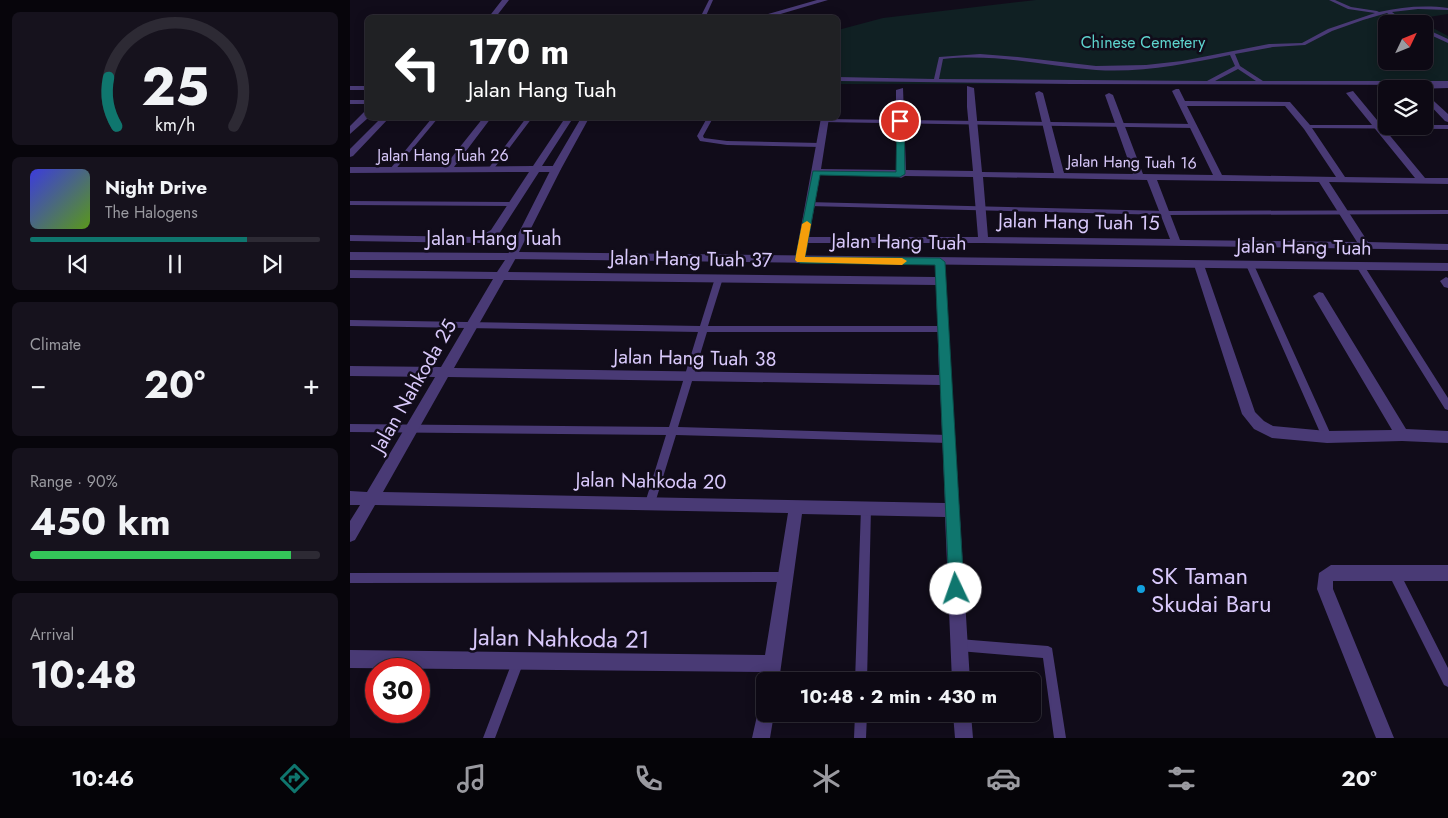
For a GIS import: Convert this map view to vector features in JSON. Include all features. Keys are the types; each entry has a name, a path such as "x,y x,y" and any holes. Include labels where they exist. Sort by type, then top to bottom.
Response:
{"street":[{"path":"494,15 506,0"},
{"path":"764,15 778,9 824,0"},
{"path":"1433,87 1448,84"},
{"path":"350,88 365,88"},
{"path":"970,88 971,124 982,208 983,240"},
{"path":"900,90 900,174"},
{"path":"1176,91 1219,178"},
{"path":"1039,93 1060,176"},
{"path":"1350,93 1422,180"},
{"path":"1109,95 1139,177"},
{"path":"350,102 365,102"},
{"path":"1182,103 1287,104 1306,127 1342,179"},
{"path":"1433,103 1448,119"},
{"path":"350,132 365,117"},
{"path":"350,154 382,120"},
{"path":"447,170 485,120"},
{"path":"350,238 480,240 495,232 568,120"},
{"name":"Jalan Nahkoda 25","path":"350,535 512,256 556,169 584,120"},
{"path":"800,260 825,120"},
{"name":"Jalan Hang Tuah 26","path":"350,170 556,169"},
{"name":"Jalan Hang Tuah 16","path":"816,172 1448,181"},
{"path":"1151,177 1176,242"},
{"path":"1322,179 1364,245"},
{"name":"Jalan Hang Tuah 15","path":"804,240 1176,242 1448,247"},
{"name":"Jalan Hang Tuah","path":"350,256 512,256 1448,267"},
{"path":"940,262 960,672"},
{"path":"1198,265 1249,414 1254,421 1272,432 1328,438 1402,435 1448,437"},
{"name":"Jalan Hang Tuah 37","path":"350,274 940,281"},
{"path":"1318,296 1402,435"},
{"name":"Jalan Hang Tuah 38","path":"350,371 946,380"},
{"name":"Jalan Nahkoda 20","path":"350,498 952,510"},
{"path":"771,672 796,506"},
{"path":"1385,738 1325,588 1325,578 1331,573 1448,572"},
{"name":"Jalan Nahkoda 21","path":"350,659 772,664"},
{"path":"761,738 764,722"},
{"path":"963,722 964,738"}],"lane":[{"path":"704,15 711,0"},
{"path":"1331,0 1350,8 1380,12"},
{"path":"936,81 941,58 969,54 1000,55 1105,68 1152,66 1232,54 1270,46 1305,43 1334,28 1380,12 1424,6 1448,9"},
{"path":"1387,11 1393,15"},
{"path":"1433,34 1448,41"},
{"path":"1232,54 1238,67 1263,84"},
{"path":"1206,83 1238,67"},
{"path":"840,80 1448,84"},
{"path":"840,119 971,124 1194,126"},
{"path":"392,170 433,120"},
{"path":"490,170 528,120"},
{"path":"709,120 700,136 702,140 726,143 820,145"},
{"path":"1306,127 1448,127"},
{"path":"350,203 513,204"},
{"path":"809,204 1166,213 1448,212"},
{"path":"1250,265 1328,438"},
{"path":"1360,266 1448,406"},
{"path":"650,503 719,278"},
{"path":"350,323 704,329 943,329"},
{"path":"350,428 672,431 948,439"},
{"path":"861,672 866,508"},
{"path":"1394,573 1448,681"},
{"path":"350,578 785,577"},
{"path":"959,645 1048,652 1060,738"},
{"path":"489,738 518,661"},
{"path":"860,722 860,738"}],"green space":[{"name":"Chinese Cemetery","path":"1036,0 1448,0 1448,14 1433,16 1378,15 1378,70 1433,70 1433,28 1448,36 1448,83 1433,83 1433,80 1378,80 1378,83 840,84 840,29 883,18"}],"slow traffic":[{"path":"807,224 800,260 902,261"}],"place":[{"name":"SK Taman Skudai Baru","path":"1141,589"}],"route":[{"path":"900,121 900,174 816,172 800,260 940,262 956,589"}]}
